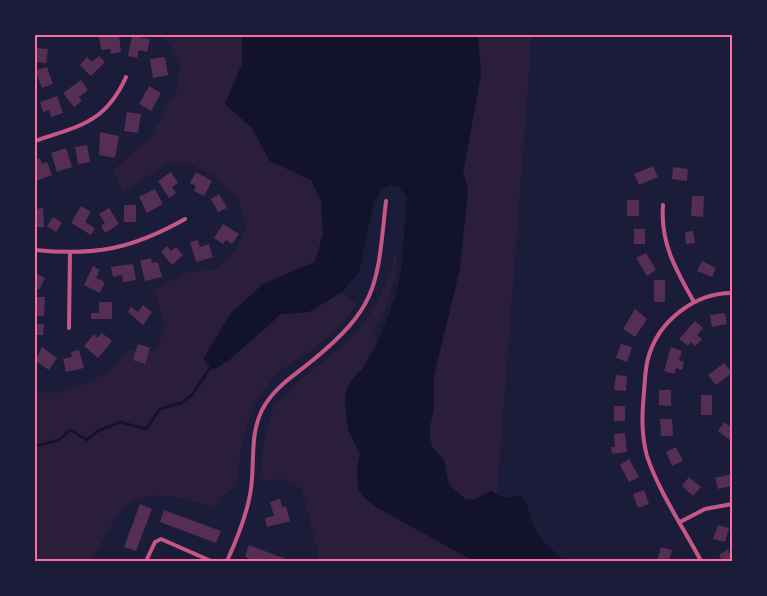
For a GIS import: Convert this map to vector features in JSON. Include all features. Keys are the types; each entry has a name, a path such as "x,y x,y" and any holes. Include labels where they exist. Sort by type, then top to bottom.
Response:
{"street":[{"path":"36,139 70,131 93,119 112,101 126,78"},
{"path":"227,561 244,518 252,478 253,443 262,411 277,389 331,345 351,325 367,304 377,277 386,201"},
{"path":"663,205 662,226 665,243 673,266 694,302"},
{"path":"35,250 70,253 104,250 146,239 185,219"},
{"path":"69,328 70,253"},
{"path":"700,561 648,458 642,429 646,366 654,343 668,323 694,302 716,295 732,293"},
{"path":"680,522 705,509 732,504"},
{"path":"147,559 155,542 162,539 211,561"}],"shaded area":[{"path":"157,35 242,35 242,64 225,104 252,128 270,161 311,180 321,201 323,234 315,262 263,284 214,370 228,361 281,314 309,312 342,292 357,304 344,321 324,341 283,369 260,395 253,408 243,437 236,486 222,497 216,509 168,496 144,497 133,501 124,508 111,526 91,561 35,561 35,393 64,392 106,374 128,351 155,351 165,327 154,290 185,273 217,269 236,250 246,227 237,197 215,177 193,165 169,163 123,192 113,170 151,137 177,89 180,64 168,42"},
{"path":"242,35 478,35 481,74 463,173 468,189 460,268 434,376 434,407 429,432 432,447 444,460 449,485 465,499 474,500 491,491 504,498 521,496 527,504 533,525 538,534 565,561 474,561 374,506 362,495 358,488 357,469 360,453 348,430 345,395 350,382 362,369 377,344 394,300 401,273 407,197 398,186 390,185 383,189 374,201 359,272 342,292 309,312 281,314 228,361 213,370 203,359 231,313 263,284 315,262 323,234 321,201 311,180 270,161 252,128 225,104 242,64"},
{"path":"478,35 532,35 497,495 491,491 474,500 465,499 449,485 444,460 432,447 429,432 434,407 434,376 460,268 468,189 463,173 481,74"},
{"path":"395,252 397,266 395,277 383,317 372,330 377,344 362,369 350,382 344,403 348,430 360,453 374,506 474,561 320,561 302,489 282,479 260,482 264,439 275,402 290,393 296,383 342,346 360,328 374,308 391,271"}],"building":[{"path":"119,35 121,52 111,54 110,49 101,50 99,36"},
{"path":"132,36 150,39 147,52 139,50 137,58 128,56"},
{"path":"35,48 48,49 46,63 35,62"},
{"path":"99,56 105,62 91,76 80,65 87,57 92,62"},
{"path":"165,57 168,75 153,78 150,59"},
{"path":"47,67 53,84 42,88 35,70"},
{"path":"81,80 88,90 79,97 82,101 74,107 63,93"},
{"path":"149,86 161,93 151,111 139,104"},
{"path":"57,96 63,113 51,117 49,110 43,112 40,102"},
{"path":"127,112 141,114 138,133 124,131"},
{"path":"100,132 119,136 115,158 99,155"},
{"path":"87,145 90,162 78,164 75,147"},
{"path":"66,148 72,167 57,172 51,153"},
{"path":"40,158 42,164 47,162 52,175 36,181 35,160"},
{"path":"653,166 658,177 639,185 634,174"},
{"path":"673,167 688,169 687,181 672,179"},
{"path":"171,172 178,183 172,187 176,193 169,198 158,181"},
{"path":"196,172 212,181 204,196 194,191 196,186 190,183"},
{"path":"155,189 163,204 147,213 139,197"},
{"path":"219,194 227,208 218,212 211,199"},
{"path":"692,196 704,196 703,217 691,216"},
{"path":"627,200 639,200 639,216 627,216"},
{"path":"124,205 136,205 136,222 124,222"},
{"path":"81,206 91,212 85,222 95,228 91,235 71,223"},
{"path":"43,208 44,227 35,227 35,209"},
{"path":"109,208 119,224 105,233 101,226 105,223 99,214"},
{"path":"53,217 62,223 56,232 47,226"},
{"path":"223,224 239,234 232,244 226,240 223,244 214,238"},
{"path":"634,229 645,229 645,244 634,244"},
{"path":"693,231 695,243 686,244 685,232"},
{"path":"198,240 200,247 209,244 213,257 196,262 190,242"},
{"path":"167,246 171,251 176,247 183,255 172,265 161,252"},
{"path":"646,253 656,270 647,276 636,258"},
{"path":"151,258 152,263 158,262 162,277 145,281 140,261"},
{"path":"702,261 716,268 712,277 697,271"},
{"path":"133,264 136,280 123,282 122,275 113,277 111,267"},
{"path":"93,266 100,270 96,278 105,282 100,293 84,285"},
{"path":"35,273 45,278 39,290 35,288"},
{"path":"654,280 665,280 665,302 654,302"},
{"path":"35,297 45,297 44,316 35,316"},
{"path":"99,302 112,302 112,319 91,319 91,313 99,313"},
{"path":"143,305 152,312 143,325 128,312 131,307 138,312"},
{"path":"635,309 647,319 635,337 623,329"},
{"path":"725,313 727,324 712,327 710,315"},
{"path":"695,321 703,328 697,335 702,339 695,346 691,342 688,346 679,339"},
{"path":"35,324 44,324 43,335 35,335"},
{"path":"102,333 112,341 98,358 84,346 94,334 97,338"},
{"path":"138,344 150,348 145,364 133,360"},
{"path":"621,344 632,347 627,362 616,358"},
{"path":"42,347 57,358 49,370 35,361"},
{"path":"671,347 682,351 679,360 684,362 682,370 676,368 674,374 664,371"},
{"path":"79,350 84,368 66,372 63,359 72,357 71,352"},
{"path":"724,363 732,373 716,385 708,375"},
{"path":"616,375 627,376 626,391 614,390"},
{"path":"659,390 671,390 671,406 659,405"},
{"path":"701,395 712,395 712,415 701,415"},
{"path":"614,406 625,406 625,421 614,421"},
{"path":"660,419 672,419 673,436 661,436"},
{"path":"724,422 732,428 730,440 718,431"},
{"path":"625,433 627,452 612,454 611,447 615,447 614,434"},
{"path":"676,447 683,461 672,466 666,452"},
{"path":"629,459 639,477 629,482 620,465"},
{"path":"731,474 732,486 718,489 715,478"},
{"path":"689,477 701,487 693,496 682,486"},
{"path":"644,490 649,504 638,508 633,494"},
{"path":"280,499 282,507 286,506 290,521 267,527 265,518 274,516 270,502"},
{"path":"140,504 152,509 136,551 124,547"},
{"path":"164,510 221,531 216,543 160,522"},
{"path":"718,525 729,528 725,542 713,539"},
{"path":"249,545 291,561 255,561 245,557"},
{"path":"661,547 672,550 669,561 657,561"},
{"path":"728,549 732,561 722,561 719,555"}],"waterway":[{"path":"35,446 59,440 70,430 87,440 96,432 120,422 146,429 160,409 181,403 192,395 212,365"}]}
